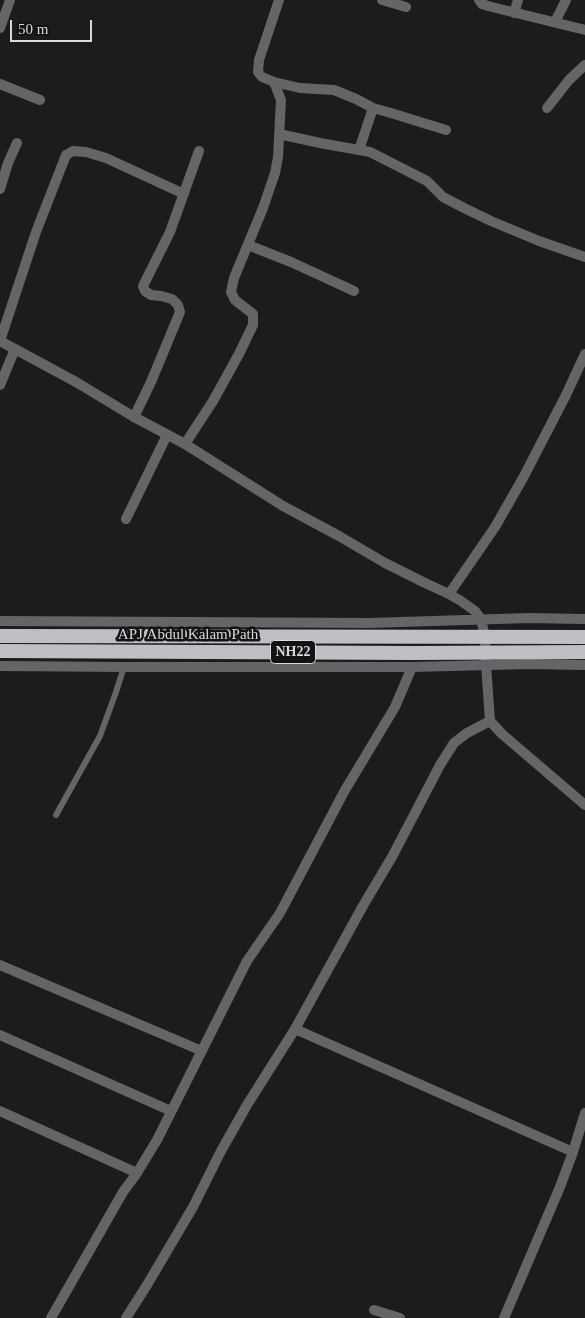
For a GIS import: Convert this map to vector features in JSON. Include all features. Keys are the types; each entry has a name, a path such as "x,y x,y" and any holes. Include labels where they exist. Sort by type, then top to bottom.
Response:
{"highway":[{"name":"APJ Abdul Kalam Path","path":"0,636 585,637"},
{"name":"APJ Abdul Kalam Path","path":"0,651 403,653 485,659 585,652"}],"street":[{"path":"0,28 10,0"},
{"path":"279,0 259,60 258,72 262,76 274,82 300,88 334,90 373,108 446,130"},
{"path":"382,0 406,7"},
{"path":"479,0 482,4 488,6 585,30"},
{"path":"514,13 518,0"},
{"path":"555,22 566,0"},
{"path":"547,108 569,80 585,65"},
{"path":"186,444 213,401 253,325 252,314 235,300 231,292 234,278 266,201 275,173 278,157 281,100 274,82"},
{"path":"0,84 40,100"},
{"path":"359,150 373,108"},
{"path":"279,134 370,152 427,181 443,197 492,221 539,241 585,257"},
{"path":"0,188 8,163 18,143"},
{"path":"184,194 106,158 86,152 73,151 66,154 36,232 0,341 76,382 134,417 186,444 283,506 385,563 449,594 475,611 481,619 485,637 490,720 502,734 585,805"},
{"path":"134,417 151,382 180,312 178,304 172,299 151,295 145,291 144,286 170,232 199,151"},
{"path":"248,245 291,262 354,291"},
{"path":"0,385 15,349"},
{"path":"449,594 495,527 523,478 585,354"},
{"path":"126,519 167,435"},
{"name":"NH22","path":"0,621 369,623 585,618"},
{"name":"NH22","path":"0,666 124,668 412,667 485,659 529,664 585,665"},
{"path":"51,1318 123,1192 137,1173 156,1140 247,961 280,912 345,790 395,707 412,667"},
{"path":"126,1318 193,1207 247,1105 295,1029 400,842 440,765 454,743 490,720"},
{"path":"0,965 202,1051"},
{"path":"295,1029 573,1152"},
{"path":"0,1035 171,1111"},
{"path":"0,1110 137,1173"},
{"path":"504,1318 560,1187 585,1113"},
{"path":"374,1310 400,1318"}],"lane":[{"path":"56,815 100,736 124,668"}]}
